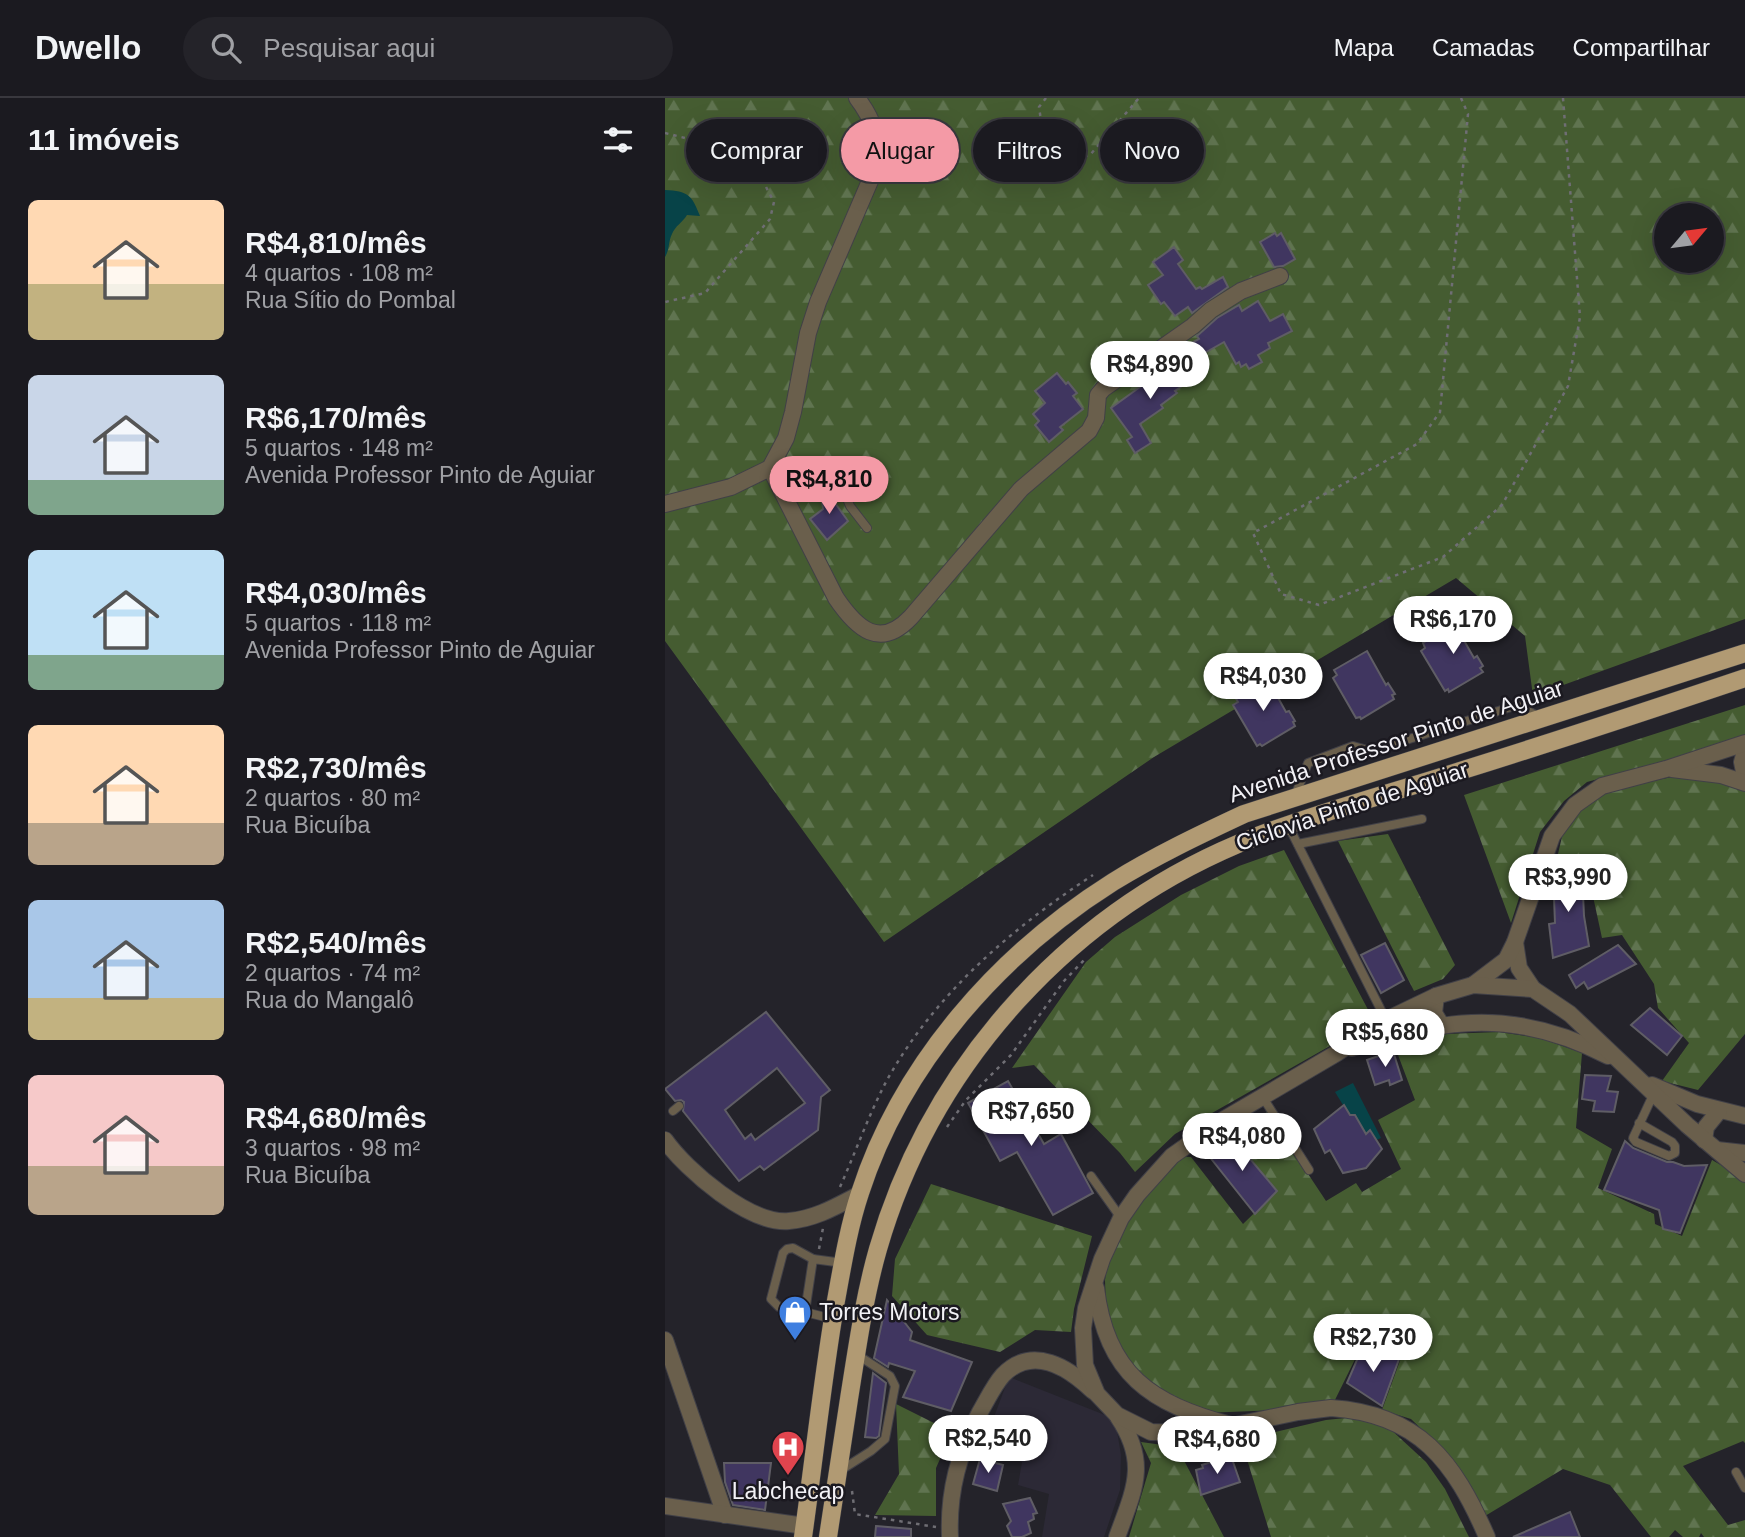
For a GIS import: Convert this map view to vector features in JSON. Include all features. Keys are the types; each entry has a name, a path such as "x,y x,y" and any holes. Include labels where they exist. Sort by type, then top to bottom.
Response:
{"main road":[{"name":"Avenida Professor Pinto de Aguiar","path":"804,1531 833,1319 860,1194 888,1125 929,1055 955,1021 1021,953 1072,911 1152,859 1234,819 1295,796 1745,653"},
{"name":"Avenida Professor Pinto de Aguiar","path":"828,1537 844,1476 856,1354 879,1247 909,1166 938,1105 980,1044 1014,1003 1049,968 1088,933 1126,905 1213,855 1288,825 1745,678"}],"street":[{"path":"665,504 731,487 770,468 786,438 808,333 818,302 876,167 879,153 875,131 857,98"},
{"path":"770,468 846,613 869,632 881,635 890,633 911,617 1021,489 1089,431 1094,424 1096,402 1103,390 1193,326 1210,310 1241,291 1280,276"},
{"path":"1097,1394 1084,1365 1086,1308 1105,1251 1121,1218 1137,1195 1172,1156 1191,1141 1337,1053 1386,1020 1436,996 1473,985 1501,965 1515,942 1552,836 1574,805 1602,786 1666,769 1745,743"},
{"path":"1745,751 1742,762 1745,777"},
{"path":"1666,769 1695,771 1745,783"},
{"path":"1515,942 1519,968 1533,989 1578,1021 1710,1145 1745,1174"},
{"path":"1473,985 1533,989"},
{"path":"1436,996 1434,1013 1442,1026"},
{"path":"1547,1030 1555,1015 1552,1000"},
{"path":"1337,1053 1403,1033 1442,1026 1512,1023 1547,1030 1573,1039 1621,1062"},
{"path":"1641,1080 1675,1096 1719,1111 1745,1116"},
{"path":"1710,1145 1706,1127 1719,1111"},
{"path":"665,1140 691,1171 737,1203 766,1219 791,1221 827,1211 860,1194"},
{"path":"1710,1145 1745,1153"},
{"path":"1095,1280 1098,1307 1108,1342 1125,1368 1139,1383 1170,1404 1236,1426"},
{"path":"665,1340 725,1514"},
{"path":"1083,1350 1094,1340 1108,1342"},
{"path":"950,1533 953,1482 959,1459 982,1408 1003,1375 1013,1367 1025,1362 1048,1362 1070,1370 1097,1394 1117,1415 1133,1441 1136,1469 1130,1500 1117,1537"},
{"path":"1165,1433 1175,1420 1170,1404"},
{"path":"1117,1415 1151,1432 1187,1433 1236,1426 1298,1412 1331,1408 1354,1409 1396,1423 1415,1433 1449,1466 1464,1488 1487,1537"},
{"path":"665,1506 725,1514 804,1531"}],"lane":[{"path":"770,468 812,475 832,483 846,495 850,506 867,528"},
{"path":"1295,796 1308,763 1353,746 1371,751 1511,707 1519,706 1542,719"},
{"path":"1298,844 1422,819"},
{"path":"1288,825 1386,1020"},
{"path":"1639,1123 1672,1142 1676,1148 1675,1153 1669,1156 1635,1141 1633,1137 1639,1123 1654,1093"},
{"path":"1262,1096 1309,1170"},
{"path":"1091,1176 1121,1218"},
{"path":"833,1319 779,1307 771,1299 783,1253 787,1249 793,1248 816,1261 843,1263"},
{"path":"805,1312 816,1261"},
{"path":"844,1476 885,1439 895,1386 890,1376 856,1354"},
{"path":"1736,1472 1745,1488"}],"path":[{"path":"1046,98 1039,107 1044,141 1069,161 1090,155 1139,98"},
{"path":"1461,98 1468,114 1440,412 1417,444 1253,533 1281,594 1319,605 1443,557 1502,505 1568,386 1580,317 1563,98"},
{"path":"665,133 701,142 757,170 774,202 770,219 705,293 665,302"},
{"path":"816,1261 827,1211 888,1080 912,1041 938,1007 977,965 1018,929 1095,874"},
{"path":"945,1130 966,1100 1011,1055 1064,981 1086,958"},
{"path":"844,1476 847,1506"},
{"path":"844,1476 855,1514 950,1533"}],"shaded area":[{"path":"1009,1377 1115,1419 1121,1455 1120,1490 1104,1537 1042,1537 1049,1494 1018,1485 1022,1462 983,1446"}],"green space":[{"path":"665,98 1745,98 1745,619 1533,696 1525,636 1456,578 1154,757 884,942 665,641"},
{"path":"1745,705 1745,739 1587,782 1564,801 1540,832 1511,923 1464,795"},
{"path":"1717,767 1745,783 1745,1034 1698,1090 1662,1081 1689,1043 1658,1008 1654,984 1622,935 1602,938 1586,864 1558,854 1564,828 1594,794"},
{"path":"1388,834 1455,965 1443,979 1414,991 1338,841"},
{"path":"1284,850 1374,1021 1175,1134 1135,1172 1120,1153 1034,1065 1012,1068 1086,962 1115,937 1181,895 1239,866"},
{"path":"1499,1032 1540,1038 1582,1053 1576,1128 1612,1149 1598,1188 1654,1214 1655,1224 1682,1236 1712,1160 1745,1179 1745,1443 1743,1441 1683,1466 1728,1525 1745,1520 1745,1537 1704,1537 1701,1533 1699,1537 1683,1537 1675,1530 1669,1537 1651,1537 1610,1485 1563,1469 1485,1516 1438,1445 1411,1419 1382,1410 1401,1358 1363,1343 1331,1408 1204,1413 1136,1378 1117,1349 1106,1313 1105,1280 1113,1223 1171,1156 1191,1157 1243,1224 1277,1191 1230,1135 1267,1112 1326,1201 1356,1183 1362,1192 1401,1169 1378,1120 1415,1100 1395,1047 1446,1034"},
{"path":"931,1184 1092,1236 1071,1332 1035,1330 1000,1352 927,1335 892,1296 895,1259"},
{"path":"896,1404 952,1432 936,1468 936,1516 875,1515 899,1474"},
{"path":"1375,1415 1426,1462 1445,1489 1469,1537 1271,1537 1241,1440 1326,1420"},
{"path":"1141,1442 1177,1447 1224,1537 1129,1537 1151,1463"}],"water":[{"path":"665,190 684,193 694,203 700,216 687,215 677,226 665,257"},
{"path":"1353,1083 1381,1138 1367,1144 1335,1092"}],"building":[{"path":"1275,233 1277,236 1281,233 1295,259 1283,266 1274,267 1260,242"},
{"path":"1174,247 1183,260 1178,264 1196,289 1202,289 1223,277 1228,287 1192,313 1188,307 1175,316 1164,302 1161,304 1148,285 1163,275 1153,262"},
{"path":"1258,301 1270,321 1283,314 1292,331 1268,343 1270,348 1258,355 1262,362 1249,369 1246,364 1241,367 1239,362 1236,364 1224,342 1194,359 1186,346 1199,339 1197,336 1217,318 1239,305 1242,311"},
{"path":"1181,358 1195,377 1175,391 1177,393 1161,405 1163,408 1140,424 1151,443 1135,453 1127,440 1132,437 1111,408 1161,369 1162,372"},
{"path":"1057,373 1077,393 1073,396 1083,409 1060,427 1063,430 1049,442 1035,425 1039,421 1033,414 1045,403 1035,391"},
{"path":"820,485 828,489 848,521 827,540 810,519 823,509"},
{"path":"1477,617 1481,625 1462,637 1474,658 1477,656 1483,666 1480,668 1483,672 1449,692 1448,689 1445,691 1421,651 1425,648 1423,643 1455,623 1458,628"},
{"path":"1367,651 1386,685 1388,683 1395,694 1392,695 1394,699 1361,719 1356,718 1333,678 1337,675 1334,670"},
{"path":"1267,678 1286,712 1289,711 1295,721 1295,726 1262,746 1257,746 1233,705 1238,702 1235,697"},
{"path":"1553,871 1582,872 1584,916 1589,946 1553,958 1549,924 1555,923"},
{"path":"1385,943 1404,980 1381,993 1361,955"},
{"path":"1618,945 1636,964 1588,989 1584,982 1576,988 1569,975"},
{"path":"1650,1008 1682,1036 1667,1055 1631,1025"},
{"path":"766,1012 830,1090 821,1097 818,1130 764,1170 760,1166 739,1181 683,1111 684,1102 675,1101 665,1089","holes":["777,1068 805,1103 755,1140 751,1134 745,1139 725,1110"]},
{"path":"1393,1051 1402,1080 1390,1085 1389,1080 1375,1085 1367,1060"},
{"path":"1585,1075 1611,1076 1607,1091 1618,1092 1614,1112 1593,1111 1595,1101 1582,1099"},
{"path":"1008,1081 1044,1144 1061,1134 1093,1193 1053,1215 1017,1152 1000,1161 968,1103"},
{"path":"1344,1105 1350,1115 1355,1115 1366,1134 1370,1130 1382,1149 1366,1168 1343,1173 1330,1150 1325,1153 1314,1129"},
{"path":"1230,1135 1277,1191 1255,1214 1205,1151"},
{"path":"1625,1141 1633,1148 1667,1162 1684,1166 1707,1165 1680,1233 1663,1229 1659,1210 1604,1190"},
{"path":"887,1300 912,1332 910,1340 972,1362 951,1411 903,1397 915,1371 889,1363 888,1367 874,1358"},
{"path":"1363,1346 1399,1359 1382,1406 1347,1383"},
{"path":"873,1373 886,1383 879,1436 876,1438 865,1437"},
{"path":"1224,1458 1225,1461 1232,1459 1240,1482 1201,1495 1196,1470 1203,1468 1202,1465"},
{"path":"980,1459 1003,1465 997,1491 973,1484"},
{"path":"724,1463 771,1463 765,1510 733,1505 725,1482"},
{"path":"1030,1498 1037,1513 1033,1514 1034,1519 1028,1522 1031,1533 1012,1537 1007,1526 1011,1521 1003,1504"},
{"path":"1570,1512 1580,1537 1513,1537"},
{"path":"876,1526 911,1529 911,1537 875,1537"}],"place":[{"name":"Torres Motors","path":"795,1342"},
{"name":"Labchecap","path":"788,1477"}]}
